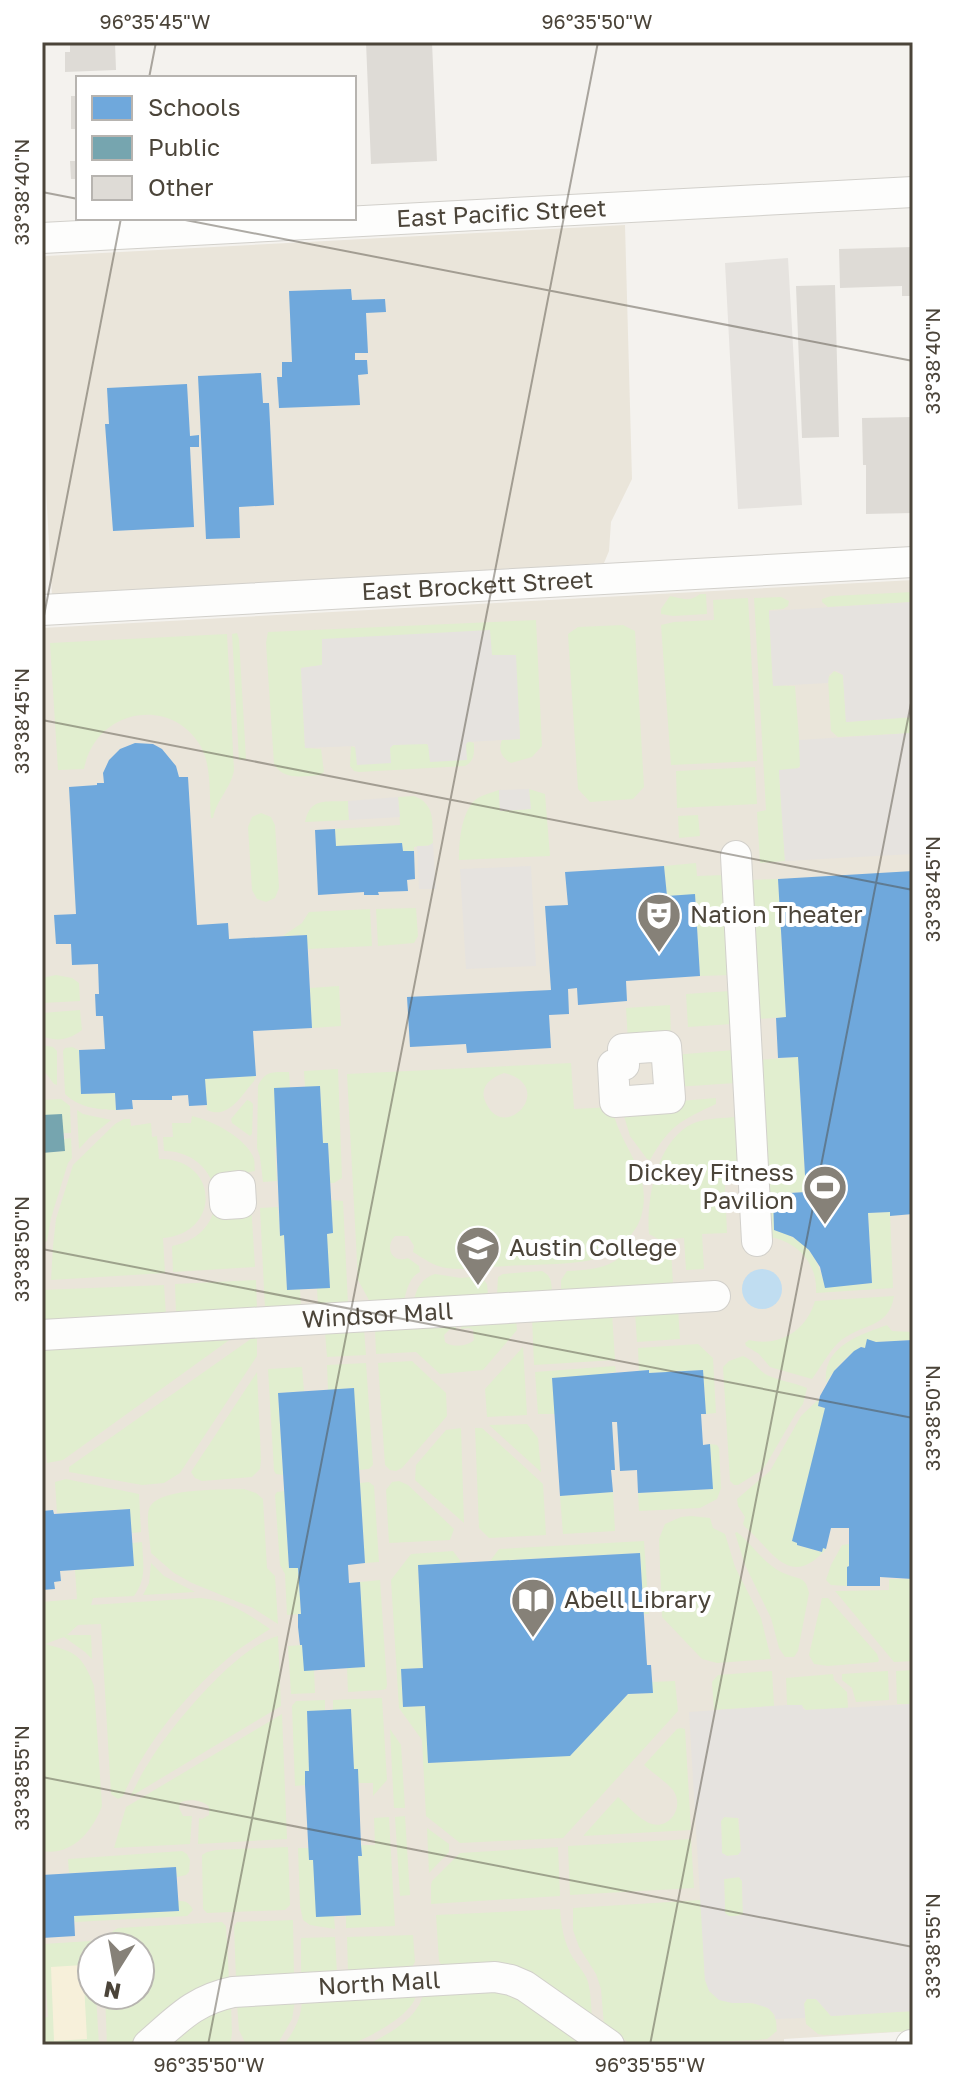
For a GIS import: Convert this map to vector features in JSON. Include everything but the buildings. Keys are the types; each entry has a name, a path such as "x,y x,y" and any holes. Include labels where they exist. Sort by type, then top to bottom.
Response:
{"street":[{"name":"East Pacific Street","path":"42,238 913,192"},
{"name":"East Brockett Street","path":"42,610 913,562"},
{"path":"736,856 757,1241"},
{"name":"Windsor Mall","path":"42,1335 715,1296"},
{"name":"North Mall","path":"148,2045 190,2008 214,1996 233,1992 495,1977 525,1986 609,2045"}],"shaded area":[{"path":"625,225 632,479 611,522 609,551 604,563 52,596 42,420 42,261 46,256"},
{"path":"788,258 802,505 738,509 725,263"},
{"name":"Austin College","path":"913,580 913,2031 784,2039 784,2045 42,2045 42,628"},
{"path":"913,602 913,717 846,722 843,675 837,671 829,675 828,683 773,686 769,611"},
{"path":"490,630 492,655 516,655 520,739 468,742 467,760 430,762 428,744 393,745 390,748 391,763 357,765 355,746 305,748 301,668 322,665 322,639"},
{"path":"913,733 913,854 785,861 779,770 800,768 799,740"},
{"path":"529,789 531,809 500,811 499,790"},
{"path":"398,797 400,817 349,820 348,801"},
{"path":"433,843 436,889 419,889 417,846"},
{"path":"531,866 536,966 466,969 460,869"},
{"path":"913,1704 913,2011 831,2016 816,1999 807,1999 804,2003 805,2018 775,2019 768,2008 753,2003 719,2000 709,1991 705,1980 689,1712 787,1705 802,1705 806,1710","holes":["724,1817 739,1818 741,1851 738,1855 722,1853 721,1821","739,1877 742,1881 743,1914 729,1916 725,1913 724,1879"]}],"green space":[{"path":"913,592 913,602 828,607 822,602 822,599 831,596"},
{"path":"706,594 707,614 661,614 670,596 689,599"},
{"path":"781,597 789,601 788,606 769,610 773,685 795,686 801,765 797,769 779,771 785,861 760,863 757,812 766,810 754,598"},
{"path":"748,598 757,761 671,765 661,625 714,620 713,600"},
{"path":"536,620 542,746 532,757 511,763 500,750 502,740 520,739 515,655 322,639 322,665 301,668 305,748 321,749 324,772 320,775 294,776 283,773 274,764 266,643 268,632"},
{"path":"623,625 635,631 644,787 633,799 590,802 578,789 568,634 578,627"},
{"path":"237,633 246,759 239,760 232,634"},
{"path":"227,634 234,770 213,818 204,753 187,729 170,719 153,715 134,716 117,722 102,733 91,749 84,769 58,770 50,643"},
{"path":"834,671 843,675 846,722 913,717 913,733 838,737 831,731 828,678"},
{"path":"468,741 474,743 474,753 471,762 465,766 359,772 350,766 351,746 390,748 393,745 426,743 429,747 466,744"},
{"path":"755,767 757,804 677,808 676,771"},
{"path":"529,789 545,794 550,856 459,860 464,821 474,801 499,790 500,811 530,809"},
{"path":"414,796 429,809 433,828 431,845 414,847 414,851 403,851 402,843 336,846 335,829 400,825 398,797"},
{"path":"348,801 349,820 305,822 311,808 320,802"},
{"path":"261,813 271,817 275,825 279,888 275,898 266,902 257,899 252,890 248,827 252,817"},
{"path":"698,815 700,836 679,838 678,816"},
{"path":"696,863 697,876 724,875 730,975 700,976 695,895 667,896 664,866"},
{"path":"778,879 786,1017 758,1019 750,880"},
{"path":"416,908 418,936 414,943 378,946 376,909"},
{"path":"370,909 372,946 308,949 306,935 283,936 302,923 309,912"},
{"path":"56,975 72,978 79,983 80,1001 42,1003 42,978"},
{"path":"339,986 341,1026 312,1028 310,988"},
{"path":"730,991 732,1024 688,1027 686,994"},
{"path":"670,1005 671,1037 628,1041 626,1008"},
{"path":"80,1010 82,1030 68,1038 42,1036 42,1013"},
{"path":"42,1045 57,1051 57,1085 42,1068"},
{"path":"72,1047 79,1050 81,1094 115,1093 116,1110 89,1107 65,1094 63,1051"},
{"path":"734,1050 736,1083 675,1087 673,1055"},
{"path":"798,1057 806,1192 773,1194 774,1230 795,1238 809,1250 825,1287 872,1283 868,1213 890,1212 893,1288 816,1293 814,1273 804,1256 789,1244 770,1237 760,1060"},
{"path":"571,1063 574,1109 612,1107 643,1186 644,1201 639,1223 621,1245 594,1259 469,1269 433,1264 413,1252 414,1246 408,1236 395,1236 390,1245 391,1253 398,1259 408,1258 419,1266 420,1272 411,1280 404,1300 370,1302 358,1280 347,1074","holes":["504,1073 519,1080 526,1089 527,1099 522,1108 515,1115 495,1115 484,1099 486,1084"]},
{"path":"338,1069 342,1178 330,1183 328,1144 323,1143 320,1086 305,1087 304,1071"},
{"path":"289,1072 290,1087 278,1147 275,1147 277,1181 263,1182 257,1148 258,1086 267,1075"},
{"path":"256,1076 228,1109 221,1112 207,1110 205,1079"},
{"path":"716,1098 716,1104 670,1131 650,1160 630,1136 621,1106"},
{"path":"61,1099 70,1106 71,1133 63,1133 42,1115 42,1100"},
{"path":"247,1100 253,1104 250,1136 231,1119"},
{"path":"77,1110 111,1120 79,1149"},
{"path":"192,1116 209,1121 236,1137 254,1159 255,1171 249,1172 255,1267 173,1272 172,1246 193,1238 207,1226 214,1210 215,1194 210,1178 200,1164 184,1155 164,1151 163,1137 173,1137 172,1123 191,1123"},
{"path":"738,1117 741,1164 724,1165 727,1233 702,1234 704,1269 686,1270 684,1238 660,1240 649,1234 656,1171 671,1142 681,1131 699,1121"},
{"path":"124,1119 130,1119 131,1126 151,1123 152,1137 157,1136 159,1159 179,1162 193,1170 202,1182 206,1196 203,1211 196,1223 182,1233 163,1238 165,1273 51,1280 56,1219 73,1165"},
{"path":"71,1138 72,1158 51,1218 47,1241 42,1244 42,1153 64,1151 64,1139"},
{"path":"331,1200 343,1201 348,1304 318,1305 317,1289 327,1234 333,1233"},
{"path":"278,1207 280,1235 284,1235 287,1290 300,1289 301,1307 265,1309 260,1208"},
{"path":"639,1246 671,1249 673,1284 561,1291 561,1280 567,1271 603,1266"},
{"path":"542,1271 549,1277 552,1291 497,1295 498,1277 503,1274"},
{"path":"435,1274 461,1278 480,1276 487,1284 488,1295 414,1300 421,1284"},
{"path":"256,1280 257,1309 176,1314 175,1284"},
{"path":"164,1285 166,1315 42,1322 42,1290"},
{"path":"894,1296 886,1315 838,1343 812,1379 770,1367 745,1343 749,1340 781,1339 790,1334 805,1321 815,1301"},
{"path":"678,1309 680,1339 637,1342 635,1312"},
{"path":"612,1313 615,1360 534,1365 532,1318"},
{"path":"516,1320 517,1330 483,1370 440,1374 416,1352 376,1354 375,1328 456,1323 456,1330 450,1329 444,1335 445,1342 460,1346 474,1340 473,1330 461,1329 461,1323"},
{"path":"887,1325 892,1331 913,1332 913,1340 867,1340 865,1348 861,1347 846,1358 826,1383 826,1370 836,1351 855,1338"},
{"path":"364,1329 366,1355 327,1357 325,1332"},
{"path":"255,1336 257,1356 180,1473 164,1483 142,1485 69,1472 69,1467"},
{"path":"232,1338 63,1460 47,1463 42,1414 42,1349"},
{"path":"698,1344 713,1358 716,1413 706,1414 703,1370 639,1371 638,1348"},
{"path":"523,1347 527,1415 487,1417 485,1389"},
{"path":"743,1356 769,1376 807,1388 803,1404 762,1470 734,1485 730,1481 723,1367"},
{"path":"412,1361 446,1393 447,1416 402,1468 390,1470 385,1465 378,1363"},
{"path":"366,1363 373,1465 369,1469 359,1470 353,1388 328,1390 327,1365"},
{"path":"615,1366 616,1372 607,1373 555,1414 538,1414 535,1372"},
{"path":"302,1367 304,1391 278,1393 283,1475 276,1474 268,1369"},
{"path":"257,1372 260,1469 252,1477 202,1481 195,1478 191,1472"},
{"path":"819,1399 818,1406 825,1408 797,1545 821,1552 823,1548 826,1549 813,1561 802,1566 791,1566 773,1555 745,1527 745,1517 737,1499 770,1471 801,1416"},
{"path":"527,1424 538,1438 541,1472 489,1425"},
{"path":"461,1428 464,1523 415,1480 416,1465 446,1430"},
{"path":"475,1428 482,1428 543,1484 546,1535 489,1538 479,1528"},
{"path":"710,1444 719,1448 721,1488 717,1499 700,1508 639,1511 638,1493 712,1489"},
{"path":"66,1479 139,1494 141,1532 132,1533 129,1509 57,1513 55,1482"},
{"path":"369,1482 374,1486 379,1562 365,1563 360,1483"},
{"path":"392,1482 408,1485 454,1529 450,1540 389,1543 386,1490"},
{"path":"244,1489 263,1499 267,1568 275,1576 278,1624 253,1608 174,1573 151,1553 148,1513 154,1502 177,1493"},
{"path":"284,1491 289,1568 298,1568 301,1614 287,1615 285,1574 280,1565 275,1495"},
{"path":"613,1492 615,1531 563,1534 560,1496"},
{"path":"691,1516 710,1518 713,1528 725,1534 735,1567 761,1618 771,1659 717,1663 702,1659 662,1617 659,1539 665,1524"},
{"path":"737,1532 772,1566 806,1583 809,1593 798,1651 794,1657 785,1657 779,1648 771,1618 745,1565"},
{"path":"644,1541 649,1614 644,1614 640,1553 490,1561 499,1549"},
{"path":"142,1542 143,1577 134,1596 93,1598 91,1605 210,1599 237,1609 270,1629 234,1653 185,1701 157,1736 123,1796 118,1799 111,1794 101,1624 78,1625 67,1635 91,1635 92,1659 64,1637 45,1644 76,1656 86,1667 94,1686 102,1806 87,1833 72,1846 53,1852 42,1851 42,1602 77,1599 75,1570 134,1566 132,1543"},
{"path":"849,1544 847,1586 831,1585 826,1580 831,1565 842,1545"},
{"path":"453,1551 462,1563 418,1566 423,1668 401,1669 403,1707 425,1706 429,1763 570,1755 628,1694 653,1693 652,1682 675,1681 678,1711 563,1838 460,1843 426,1816 422,1740 399,1708 391,1580 411,1554"},
{"path":"151,1563 164,1576 195,1592 143,1595 149,1583"},
{"path":"889,1579 913,1579 913,1661 894,1662 835,1591 889,1590"},
{"path":"380,1580 386,1689 348,1692 347,1668 365,1667 360,1582"},
{"path":"822,1598 828,1598 877,1654 878,1662 828,1666 814,1664 809,1655"},
{"path":"278,1636 281,1706 130,1797 158,1749 206,1690 244,1655"},
{"path":"302,1645 314,1670 315,1693 291,1694 288,1646"},
{"path":"913,1670 913,1704 897,1704 896,1671"},
{"path":"772,1671 774,1706 714,1710 712,1682 718,1675"},
{"path":"888,1671 889,1700 856,1702 852,1688 842,1680 842,1674"},
{"path":"833,1674 834,1680 847,1692 848,1708 806,1710 801,1705 787,1705 786,1678"},
{"path":"382,1698 387,1780 373,1796 373,1783 358,1783 358,1769 354,1769 351,1709 333,1710 333,1700"},
{"path":"325,1700 325,1711 307,1712 309,1771 305,1771 305,1785 295,1786 292,1706 296,1701"},
{"path":"282,1714 287,1839 198,1844 199,1818 209,1815 209,1807 191,1800 180,1803 179,1808 183,1816 192,1816 190,1844 114,1848 126,1807"},
{"path":"681,1728 685,1729 691,1830 583,1836 618,1797 654,1825 672,1817 677,1804 673,1790 644,1765"},
{"path":"390,1729 401,1745 405,1808 394,1808"},
{"path":"405,1816 410,1895 400,1896 395,1817"},
{"path":"389,1817 395,1926 346,1928 346,1916 361,1915 358,1856 362,1856 361,1845 375,1845 374,1818"},
{"path":"724,1817 738,1818 741,1851 738,1855 722,1853 721,1821"},
{"path":"427,1828 449,1844 449,1852 429,1873"},
{"path":"691,1839 694,1888 570,1895 568,1846"},
{"path":"288,1847 290,1905 285,1910 207,1913 203,1909 202,1855 216,1850"},
{"path":"558,1847 560,1896 431,1904 432,1881 460,1853"},
{"path":"298,1848 309,1848 309,1860 313,1860 334,1916 335,1929 310,1925 303,1920"},
{"path":"182,1851 190,1860 189,1872 177,1877 176,1867 69,1873 68,1859"},
{"path":"739,1877 742,1881 743,1914 729,1917 725,1913 724,1879"},
{"path":"701,1900 705,1980 712,1991 721,1997 770,2010 776,2020 777,2031 767,2039 757,2040 637,2045 628,2042 604,2026 601,1989 573,1930 573,1908"},
{"path":"178,1901 187,1902 192,1907 187,1916 75,1922 74,1916 178,1911"},
{"path":"560,1909 567,1946 587,1979 592,2017 442,1966 439,1961 436,1915"},
{"path":"293,1920 294,1976 236,1979 234,1926 237,1922"},
{"path":"222,1922 226,1926 229,1979 214,1982 187,1996 129,2045 107,2045 106,2011 156,2011 156,1931 113,1931 118,1928"},
{"path":"413,1935 415,1962 412,1967 348,1973 347,1937"},
{"path":"335,1937 337,1974 301,1976 301,1938"},
{"path":"76,1942 76,2011 97,2011 99,2045 42,2045 42,2018 48,2017 43,1944"},
{"path":"509,1992 589,2045 367,2045 409,2018 423,1994"},
{"path":"416,1995 413,2003 398,2018 349,2045 284,2045 296,2024 302,2001"},
{"path":"807,1999 816,1999 831,2016 913,2011 913,2031 818,2034 806,2024 804,2004"},
{"path":"295,2001 292,2019 277,2045 246,2045 239,2030 237,2004"},
{"path":"231,2005 230,2045 167,2045 198,2018"}],"sand":[{"path":"76,1965 76,2011 85,2011 87,2039 54,2041 51,1967"}],"water":[{"path":"762,1269 776,1275 782,1289 776,1303 762,1309 748,1303 742,1289 748,1275"}],"place":[{"name":"Nation Theater","path":"659,954"},
{"name":"Dickey Fitness Pavilion","path":"825,1226"},
{"name":"Austin College","path":"478,1287"},
{"name":"Abell Library","path":"533,1639"}]}
